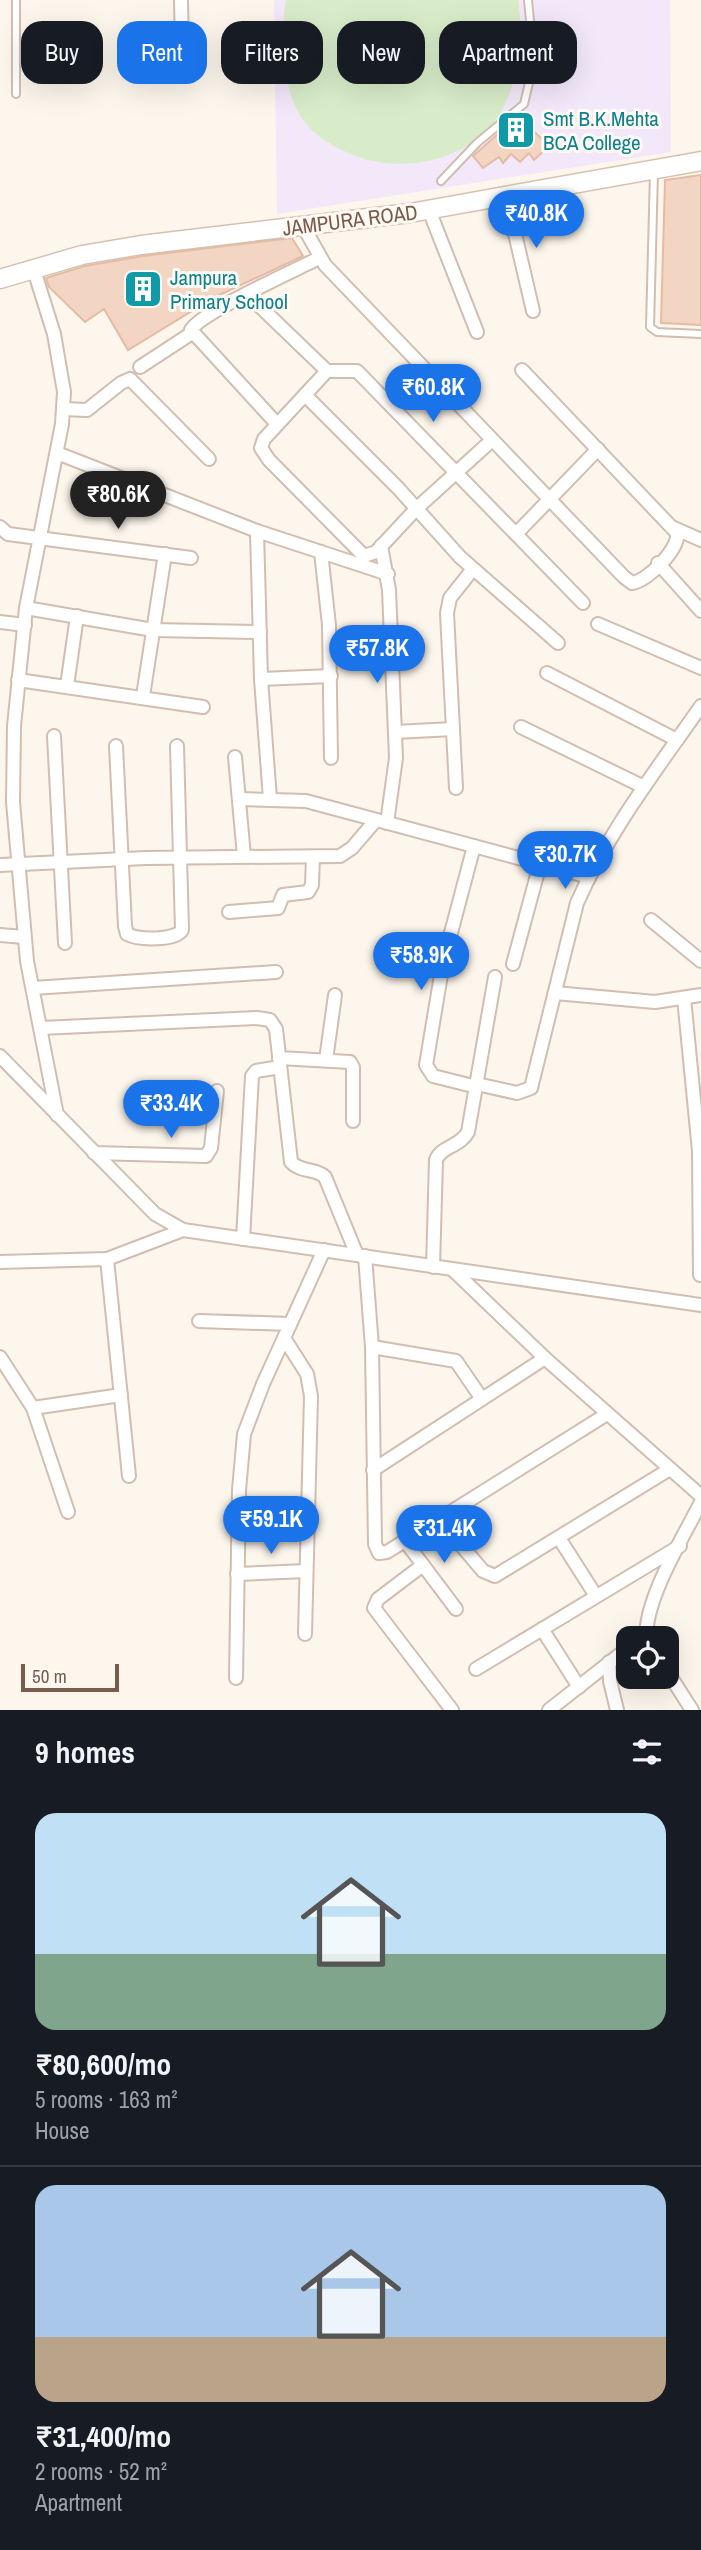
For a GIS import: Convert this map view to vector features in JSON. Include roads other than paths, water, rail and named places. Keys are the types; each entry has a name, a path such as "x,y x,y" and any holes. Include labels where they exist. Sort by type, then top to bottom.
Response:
{"street":[{"path":"181,0 181,21"},
{"name":"JAMPURA ROAD","path":"0,279 82,255 141,245 429,210 701,161"},
{"path":"506,195 533,311"},
{"path":"429,210 477,332"},
{"path":"303,226 319,258 628,582 640,581 678,541 674,528"},
{"path":"140,367 192,333 192,328 198,322 319,258"},
{"path":"34,270 61,365 63,409 57,453 26,608 7,792 18,867 24,937 57,1115"},
{"path":"247,294 327,371 357,371 583,603"},
{"path":"192,333 277,424"},
{"path":"522,370 674,528 701,540"},
{"path":"327,371 261,443 269,460 359,553 371,555 416,509 491,441"},
{"path":"63,409 87,410 130,379 209,459"},
{"path":"304,395 473,569 558,643"},
{"path":"516,534 598,449"},
{"path":"57,453 257,531 388,574"},
{"path":"0,527 8,534 191,558"},
{"path":"257,531 261,679 270,799"},
{"path":"0,865 18,867 122,859 345,854 382,821 396,779 388,574 381,546"},
{"path":"321,552 331,676 331,758"},
{"path":"143,696 165,554"},
{"path":"658,564 701,611"},
{"path":"456,788 447,613 450,598 473,569"},
{"path":"26,608 153,630 260,632"},
{"path":"66,686 77,616"},
{"path":"0,622 24,625"},
{"path":"598,624 701,668"},
{"path":"547,673 677,740"},
{"path":"261,679 331,676"},
{"path":"18,680 143,696 203,707"},
{"path":"474,846 443,963 426,1065 433,1076 517,1093 531,1088 578,903 589,877 643,787 701,706"},
{"path":"521,727 643,787"},
{"path":"395,732 453,729"},
{"path":"54,736 65,943"},
{"path":"116,746 127,934 134,937 173,937 182,930 177,746"},
{"path":"235,757 244,856"},
{"path":"239,799 306,801 589,877"},
{"path":"229,912 278,908 282,896 309,892 312,885 313,856"},
{"path":"513,964 540,864"},
{"path":"651,920 701,961"},
{"path":"0,936 24,937"},
{"path":"33,988 276,972"},
{"path":"433,1266 436,1160 440,1152 464,1138 477,1086 495,977"},
{"path":"555,993 624,1001 701,995"},
{"path":"326,1060 335,995"},
{"path":"684,998 700,1151 700,1275"},
{"path":"41,1028 257,1018 274,1024 291,1163 325,1177 361,1256 372,1347 377,1549 382,1554 607,1414"},
{"path":"0,1056 155,1214 183,1230 701,1305"},
{"path":"243,1239 252,1076 256,1071 280,1063 326,1060 352,1065 353,1121"},
{"path":"94,1153 206,1156 211,1148 217,1091"},
{"path":"0,1262 107,1259 183,1230"},
{"path":"236,1678 239,1490 244,1434 324,1250"},
{"path":"107,1259 129,1476"},
{"path":"452,1269 545,1358 701,1496"},
{"path":"199,1321 290,1324"},
{"path":"284,1338 310,1384 305,1634"},
{"path":"372,1347 456,1361 482,1399"},
{"path":"0,1357 33,1408 68,1512"},
{"path":"373,1470 545,1358"},
{"path":"33,1408 121,1395"},
{"path":"439,1519 491,1576 500,1575 670,1469"},
{"path":"647,1626 653,1605 701,1502"},
{"path":"559,1538 596,1596"},
{"path":"405,1541 456,1609"},
{"path":"476,1669 680,1546"},
{"path":"423,1565 379,1599 374,1608 452,1710"},
{"path":"237,1574 306,1571"},
{"path":"542,1629 579,1686"},
{"path":"549,1710 616,1657"},
{"path":"610,1662 610,1681 617,1710"},
{"path":"679,1689 692,1710"}],"lane":[{"path":"16,0 16,94"},
{"path":"441,181 477,143 524,104 530,92 534,62 528,0"},
{"path":"654,169 650,327 657,332 701,334"}],"place":[{"name":"Smt B.K.Mehta BCA College","path":"516,130"},
{"name":"Jampura Primary School","path":"143,289"}]}
